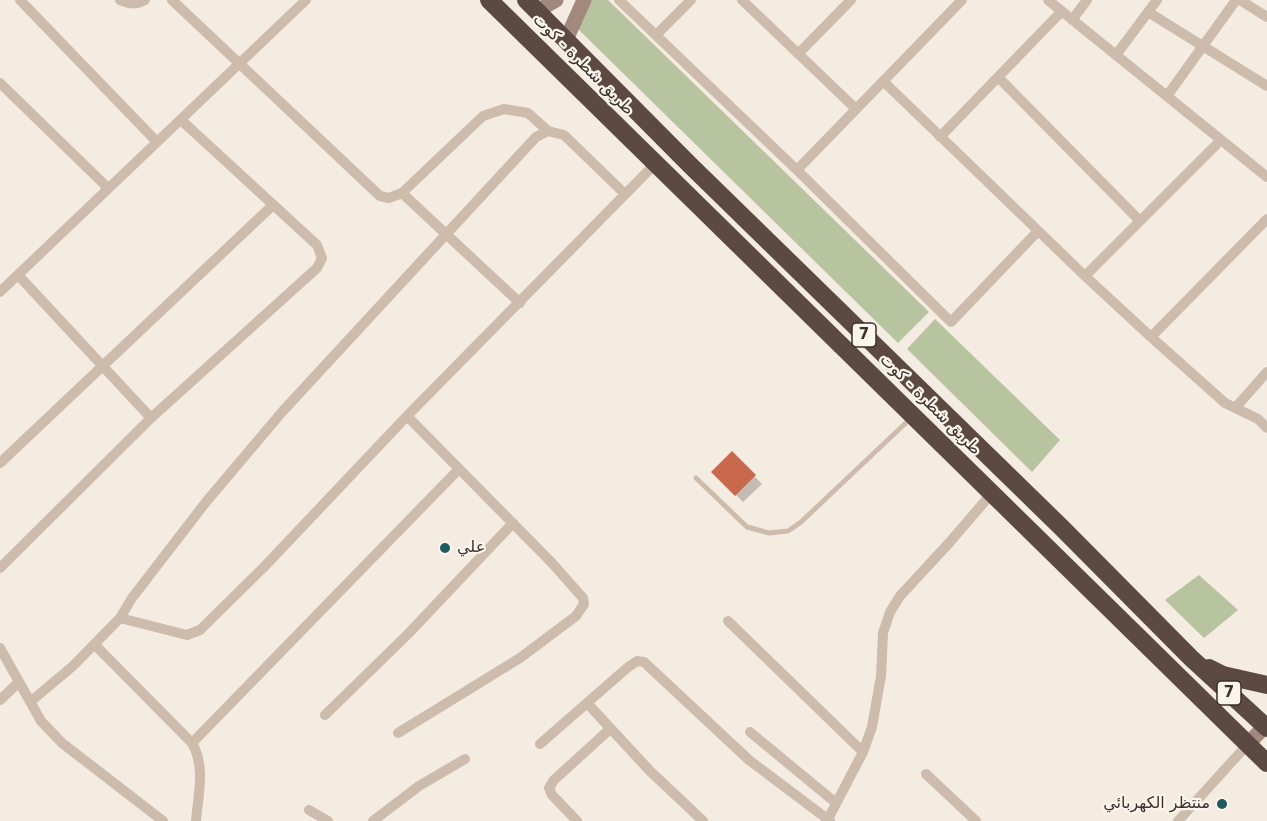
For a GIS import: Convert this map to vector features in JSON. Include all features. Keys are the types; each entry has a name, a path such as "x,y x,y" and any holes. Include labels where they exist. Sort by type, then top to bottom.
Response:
{"highway":[{"name":"طريق شطرة - كوت","path":"489,0 1247,745 1266,758"},
{"name":"طريق شطرة - كوت","path":"531,6 690,165 1062,528 1191,658 1266,726"},
{"path":"673,182 690,165"},
{"path":"1191,658 1222,675 1267,685"}],"street":[{"path":"20,0 158,142"},
{"path":"120,0 130,4 138,4 145,0"},
{"path":"172,0 380,196 389,198 402,193 483,116 504,109 528,113 548,131 564,135 625,194"},
{"path":"0,292 306,0"},
{"path":"531,6 556,0"},
{"path":"566,40 584,0"},
{"path":"619,0 797,170 951,322 1038,231"},
{"path":"656,35 691,0"},
{"path":"742,0 856,109"},
{"path":"798,54 851,0"},
{"path":"797,170 962,0"},
{"path":"1048,0 1267,177"},
{"path":"1072,20 1086,0"},
{"path":"1116,55 1157,0"},
{"path":"1167,96 1238,0 1267,17"},
{"path":"940,137 1062,11"},
{"path":"1148,12 1267,86"},
{"path":"999,78 1140,221"},
{"path":"883,81 1151,337 1225,403 1258,419 1267,428"},
{"path":"0,83 108,188"},
{"path":"0,568 151,418 317,268 322,258 317,246 181,120"},
{"path":"30,702 73,666 120,618 132,598 206,501 282,412 536,137 548,131"},
{"path":"1085,276 1221,140"},
{"path":"120,618 187,635 200,630 655,164"},
{"path":"402,193 520,303"},
{"path":"0,462 273,205"},
{"path":"1151,337 1267,219"},
{"path":"18,275 151,418"},
{"path":"1236,407 1267,372"},
{"path":"398,733 520,658 576,616 583,608 583,598 513,523 407,416"},
{"path":"192,743 459,469"},
{"path":"540,744 627,668 637,661 644,662 748,760 828,821 863,752 872,727 881,676 883,633 890,612 900,596 992,493"},
{"path":"326,715 409,633 513,523"},
{"path":"728,621 863,752"},
{"path":"95,645 192,743 201,764 196,821"},
{"path":"0,648 41,721 62,743 163,821"},
{"path":"0,700 19,682"},
{"path":"586,703 703,821"},
{"path":"1178,821 1266,726"},
{"path":"577,821 552,795 549,788 554,780 610,729"},
{"path":"750,732 836,803"},
{"path":"373,821 419,786 465,759"},
{"path":"926,774 976,821"},
{"path":"309,810 328,821"}],"lane":[{"path":"696,478 747,527 769,533 788,531 801,522 914,416"}],"green space":[{"path":"589,0 608,0 929,312 898,343 579,30 577,21"},
{"path":"935,319 1060,440 1032,472 907,349"},
{"path":"1199,575 1238,610 1204,638 1165,600"}],"building":[{"path":"732,451 756,475 735,496 711,472"}],"place":[{"name":"علي","path":"445,548"},
{"name":"منتظر الكهربائي","path":"1222,804"}]}
